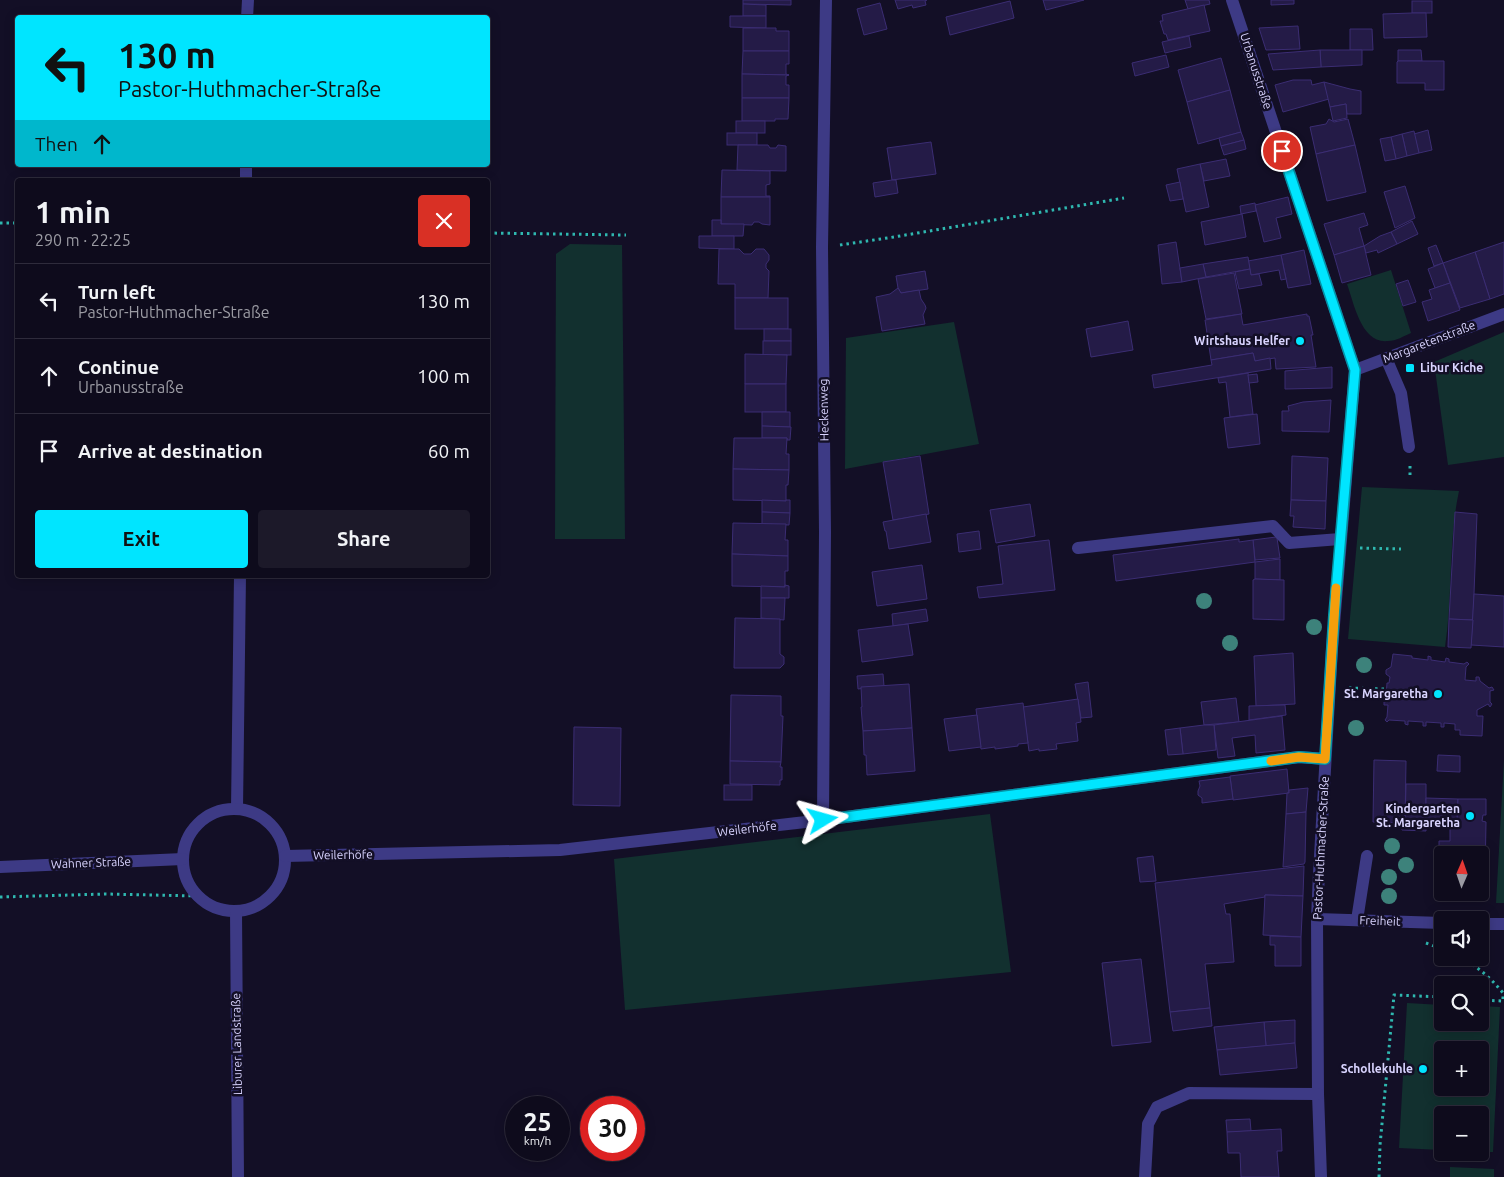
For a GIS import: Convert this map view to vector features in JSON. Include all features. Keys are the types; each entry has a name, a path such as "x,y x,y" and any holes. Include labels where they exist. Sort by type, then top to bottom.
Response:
{"street":[{"path":"247,15 248,0"},
{"name":"Heckenweg","path":"823,820 825,532 822,247 826,0"},
{"name":"Urbanusstraße","path":"1232,0 1355,370"},
{"name":"Margaretenstraße","path":"1355,370 1504,314"},
{"path":"1386,358 1401,393 1409,447"},
{"name":"Pastor-Huthmacher-Straße","path":"1321,1177 1318,1094 1317,918 1329,687 1355,370"},
{"path":"1078,548 1273,526 1289,543 1340,543"},
{"path":"237,809 240,578"},
{"name":"Weilerhöfe","path":"285,856 560,850 823,820 1299,757 1325,759"},
{"path":"237,809 255,813 270,823 280,838 285,856 282,876 272,894 256,906 236,911 215,907 198,896 187,880 183,859 184,846 190,833 199,822 210,814 237,809"},
{"path":"1357,920 1367,856"},
{"name":"Wahner Straße","path":"0,867 183,859"},
{"name":"Liburer Landstraße","path":"236,911 238,1177"},
{"name":"Freiheit","path":"1317,918 1434,923"},
{"path":"1489,924 1504,924"},
{"path":"1145,1177 1148,1124 1157,1107 1188,1093 1318,1094"}],"path":[{"path":"822,247 894,237 1124,198"},
{"path":"0,223 15,223"},
{"path":"490,233 626,235"},
{"path":"1340,543 1401,549"},
{"path":"1329,687 1386,689"},
{"path":"0,897 105,894 198,896"},
{"path":"1476,966 1488,976"},
{"path":"1489,976 1503,993 1503,1001 1489,1000"},
{"path":"1379,1177 1380,1145 1394,994 1434,996"}],"green space":[{"path":"570,244 622,245 625,539 555,539 556,254"},
{"path":"1391,270 1411,333 1388,341 1379,340 1371,336 1365,329 1356,311 1347,284"},
{"path":"954,322 979,444 845,469 846,338"},
{"path":"1504,332 1504,457 1448,465 1434,362"},
{"path":"1362,487 1459,491 1453,530 1445,647 1348,639"},
{"path":"1504,760 1504,903 1496,903"},
{"path":"990,814 1011,972 625,1010 614,859"},
{"name":"Schollekuhle","path":"1407,1003 1434,1005 1434,1031 1489,1031 1489,1006 1500,1007 1493,1152 1489,1152 1489,1106 1434,1106 1434,1150 1399,1148"},
{"path":"1450,1167 1494,1169 1494,1177 1450,1177"}],"building":[{"path":"743,0 791,0 791,5 743,4"},
{"path":"895,0 927,0 925,1 926,5 913,8 912,5 898,9"},
{"path":"1043,0 1084,0 1046,10"},
{"path":"1185,0 1209,0 1210,4 1188,9"},
{"path":"1271,0 1294,0 1294,4 1271,5"},
{"path":"1010,1 1014,18 950,35 946,17"},
{"path":"1412,1 1432,1 1432,13 1412,13"},
{"path":"880,3 887,29 864,35 857,9"},
{"path":"743,4 766,5 766,16 743,16"},
{"path":"1204,5 1210,31 1168,40 1160,21 1163,21 1162,15"},
{"path":"1426,13 1427,37 1384,38 1383,14"},
{"path":"730,16 766,16 766,28 730,27"},
{"path":"1298,26 1300,49 1266,50 1259,28"},
{"path":"743,28 776,28 776,31 789,31 789,51 743,51"},
{"path":"1350,29 1372,29 1373,50 1350,50"},
{"path":"1189,36 1191,47 1165,53 1162,42"},
{"path":"1320,50 1362,50 1362,65 1321,67"},
{"path":"1320,50 1321,67 1273,70 1268,54"},
{"path":"1398,50 1421,50 1422,61 1398,61"},
{"path":"743,51 789,51 789,64 786,64 786,74 789,75 742,74"},
{"path":"1166,55 1169,67 1135,76 1132,63"},
{"path":"1221,58 1230,90 1187,102 1178,70"},
{"path":"1398,61 1444,61 1444,90 1425,90 1425,83 1397,83"},
{"path":"742,74 789,75 786,76 786,85 789,85 789,98 742,98"},
{"path":"1293,80 1311,80 1312,85 1324,82 1329,99 1283,112 1275,85"},
{"path":"1324,82 1361,91 1361,114 1347,114 1346,104 1330,107"},
{"path":"1230,90 1241,132 1198,144 1187,102"},
{"path":"742,98 789,98 788,119 742,121"},
{"path":"1346,104 1347,118 1333,121 1330,107"},
{"path":"1329,119 1334,122 1348,119 1355,145 1316,154 1310,127 1326,124"},
{"path":"736,121 765,121 765,133 736,133"},
{"path":"1428,130 1432,150 1419,153 1414,134"},
{"path":"1414,131 1419,153 1407,156 1402,134"},
{"path":"1241,132 1244,140 1221,146 1219,138"},
{"path":"727,133 757,133 757,145 727,145"},
{"path":"1402,134 1407,156 1396,159 1391,137"},
{"path":"1391,137 1396,159 1385,161 1380,139"},
{"path":"1244,140 1246,149 1224,155 1221,146"},
{"path":"931,142 936,174 892,180 887,148"},
{"path":"738,145 768,145 770,148 776,148 778,145 786,146 786,171 737,170"},
{"path":"1355,145 1366,192 1327,201 1316,154"},
{"path":"1226,159 1230,176 1204,181 1200,164"},
{"path":"1200,164 1209,207 1186,212 1177,169"},
{"path":"722,170 770,171 770,184 766,185 766,196 770,197 721,197"},
{"path":"896,180 898,193 875,197 873,183"},
{"path":"1180,182 1183,199 1170,201 1166,185"},
{"path":"1405,186 1415,218 1395,228 1384,192"},
{"path":"721,197 770,197 770,225 759,222 754,222 752,225 721,224"},
{"path":"1288,197 1292,214 1276,218 1281,238 1264,242 1255,205"},
{"path":"1255,203 1256,211 1241,214 1240,206"},
{"path":"1364,213 1368,225 1359,228 1364,246 1334,255 1324,224"},
{"path":"1242,214 1246,237 1205,245 1201,222"},
{"path":"712,220 721,220 721,224 744,224 743,236 712,236"},
{"path":"1412,221 1418,234 1397,244 1391,232"},
{"path":"1391,232 1397,244 1378,253 1377,250 1366,253 1364,246 1380,236"},
{"path":"699,236 734,236 734,249 699,248"},
{"path":"1176,242 1182,282 1162,284 1158,245"},
{"path":"1504,242 1504,294 1490,299 1475,252"},
{"path":"1436,245 1443,263 1434,266 1428,248"},
{"path":"1364,246 1371,275 1342,283 1334,255"},
{"path":"719,249 739,249 744,254 751,254 756,249 764,249 769,255 769,260 766,264 766,268 769,271 768,298 735,298 735,284 718,284"},
{"path":"1304,250 1311,284 1288,288 1281,255"},
{"path":"1475,252 1490,299 1460,308 1443,263"},
{"path":"1281,255 1286,279 1281,280 1279,270 1251,275 1248,261"},
{"path":"1248,257 1250,269 1206,277 1203,264"},
{"path":"1443,263 1450,283 1435,288 1428,269"},
{"path":"1203,264 1206,277 1182,282 1180,268"},
{"path":"1250,269 1251,275 1259,274 1262,285 1239,289 1235,272"},
{"path":"925,271 928,289 901,293 896,276"},
{"path":"1234,273 1242,314 1206,319 1198,279"},
{"path":"1408,280 1416,302 1403,306 1396,284"},
{"path":"1450,283 1460,310 1428,321 1422,302 1432,299 1429,290"},
{"path":"898,288 901,293 919,290 926,308 923,315 925,324 882,331 876,297 890,294"},
{"path":"735,298 788,298 788,329 735,329"},
{"path":"1241,314 1243,325 1307,314 1313,335 1311,335 1316,367 1276,369 1275,358 1255,361 1253,353 1211,360 1205,320"},
{"path":"1128,321 1133,350 1091,357 1086,329"},
{"path":"764,329 791,329 791,341 764,341"},
{"path":"763,341 791,341 791,355 763,355"},
{"path":"1253,353 1255,361 1270,358 1271,369 1154,388 1152,375 1212,365 1211,360"},
{"path":"745,354 787,355 786,384 745,384"},
{"path":"1332,367 1332,388 1285,389 1285,371"},
{"path":"1248,373 1253,414 1230,417 1226,382 1219,383 1218,378"},
{"path":"1257,374 1258,382 1249,383 1248,375"},
{"path":"745,384 786,384 786,412 745,412"},
{"path":"1331,400 1329,432 1282,431 1282,411 1289,411 1288,406 1303,402"},
{"path":"762,412 790,412 790,427 762,426"},
{"path":"1257,414 1260,444 1228,448 1224,418"},
{"path":"762,426 791,427 790,440 787,440 787,438 762,438"},
{"path":"734,438 787,438 786,454 789,454 789,470 733,469"},
{"path":"920,456 929,514 893,520 883,462"},
{"path":"1292,456 1328,458 1326,501 1291,500"},
{"path":"733,469 789,470 788,485 786,485 786,501 733,500"},
{"path":"762,500 790,500 790,513 762,512"},
{"path":"1291,500 1326,501 1325,529 1293,527 1294,516 1290,516"},
{"path":"1030,504 1035,536 996,543 990,510"},
{"path":"762,512 790,513 789,525 762,524"},
{"path":"1455,512 1477,514 1473,620 1449,619"},
{"path":"926,514 931,542 889,549 883,522"},
{"path":"733,523 786,524 785,540 788,540 788,556 732,554"},
{"path":"979,531 981,549 959,552 957,534"},
{"path":"1276,537 1280,558 1255,560 1253,540"},
{"path":"1239,539 1239,542 1253,540 1255,562 1116,581 1113,555"},
{"path":"1049,540 1055,590 979,598 977,587 1003,584 998,546"},
{"path":"732,554 788,556 788,571 785,571 785,587 732,586"},
{"path":"1280,559 1280,580 1255,579 1255,562"},
{"path":"922,565 927,599 877,606 872,572"},
{"path":"1253,580 1284,580 1284,620 1253,619"},
{"path":"785,585 789,586 789,598 761,598 761,586 785,587"},
{"path":"1474,594 1504,596 1504,647 1471,645"},
{"path":"761,598 785,598 784,620 761,618"},
{"path":"926,609 928,621 893,626 892,614"},
{"path":"735,618 780,619 780,654 784,657 784,664 780,668 734,668"},
{"path":"1449,619 1473,620 1471,648 1448,647"},
{"path":"908,624 913,655 862,662 858,630"},
{"path":"1293,653 1295,704 1256,706 1254,656"},
{"name":"St. Margaretha","path":"1393,654 1428,660 1428,656 1431,657 1431,660 1445,662 1446,658 1449,659 1449,662 1464,664 1467,662 1469,664 1466,667 1465,680 1476,681 1476,677 1479,677 1480,681 1494,690 1490,691 1490,702 1492,704 1490,707 1488,704 1477,710 1477,716 1483,716 1482,736 1460,735 1460,730 1455,730 1455,724 1444,723 1444,727 1441,727 1441,723 1426,722 1426,726 1423,726 1423,722 1408,721 1408,725 1405,724 1405,721 1389,720 1387,722 1385,720 1388,705 1384,705 1384,702 1388,702 1388,697 1386,697 1387,683 1389,683 1390,677 1386,674 1386,670 1391,667"},
{"path":"883,674 884,686 858,689 857,676"},
{"path":"1088,682 1092,717 1081,718 1075,684"},
{"path":"909,684 912,728 863,731 861,687"},
{"path":"731,695 781,696 781,716 783,716 781,762 730,761"},
{"path":"1236,698 1239,722 1204,725 1201,702"},
{"path":"1078,699 1081,722 1076,723 1078,741 1056,744 1057,749 1029,751 1023,707"},
{"path":"1023,703 1028,743 995,749 995,747 981,749 976,709"},
{"path":"1285,705 1286,715 1249,720 1249,706"},
{"path":"977,715 981,747 949,751 944,719"},
{"path":"1282,716 1285,750 1256,753 1255,735 1232,738 1235,756 1218,758 1214,725"},
{"path":"1214,725 1216,750 1183,754 1180,728"},
{"path":"574,727 621,728 620,806 573,805"},
{"path":"912,728 915,771 867,775 863,731"},
{"path":"1180,728 1183,754 1168,755 1165,730"},
{"path":"1438,755 1460,756 1460,772 1437,771"},
{"path":"1374,760 1406,761 1405,823 1373,822"},
{"path":"730,761 781,762 782,780 780,780 780,785 730,784"},
{"path":"1287,769 1289,793 1233,800 1230,776"},
{"path":"1230,777 1233,799 1202,803 1202,798 1198,795 1199,781"},
{"path":"1406,784 1426,784 1426,831 1402,830 1402,823 1405,823"},
{"path":"724,785 752,785 752,800 724,800"},
{"path":"1308,788 1306,812 1286,814 1287,793 1289,793 1289,790"},
{"path":"1426,798 1458,799 1457,822 1426,822"},
{"path":"1458,799 1486,799 1486,815 1483,815 1482,821 1486,822 1486,846 1439,846 1439,841 1450,841 1450,822 1457,822"},
{"path":"1306,812 1305,862 1304,864 1283,867 1286,814"},
{"path":"1153,856 1156,881 1140,882 1137,858"},
{"path":"1304,866 1303,896 1265,895 1265,897 1224,904 1226,914 1230,914 1234,962 1205,964 1210,1008 1170,1012 1155,883"},
{"path":"1265,895 1303,896 1301,937 1263,935"},
{"path":"1270,936 1301,937 1301,966 1275,966 1275,945 1270,945"},
{"path":"1141,959 1151,1042 1112,1046 1102,963"},
{"path":"1210,1008 1212,1026 1173,1031 1170,1012"},
{"path":"1295,1020 1295,1043 1266,1046 1264,1022"},
{"path":"1264,1022 1266,1046 1217,1050 1214,1027"},
{"path":"1295,1043 1297,1068 1220,1075 1217,1050"},
{"path":"1250,1119 1251,1131 1227,1132 1226,1120"},
{"path":"1281,1129 1282,1151 1277,1151 1279,1177 1241,1177 1240,1153 1228,1153 1227,1132"}],"slow traffic":[{"path":"1271,761 1299,757 1325,759 1336,588"}],"place":[{"name":"Wirtshaus Helfer","path":"1300,341"},
{"name":"Libur Kiche","path":"1410,368"},
{"name":"St. Margaretha","path":"1438,694"},
{"name":"Kindergarten St. Margaretha","path":"1470,816"},
{"name":"Schollekuhle","path":"1423,1069"}],"route":[{"path":"823,820 1299,757 1325,759 1334,615 1355,370 1282,151"}]}
